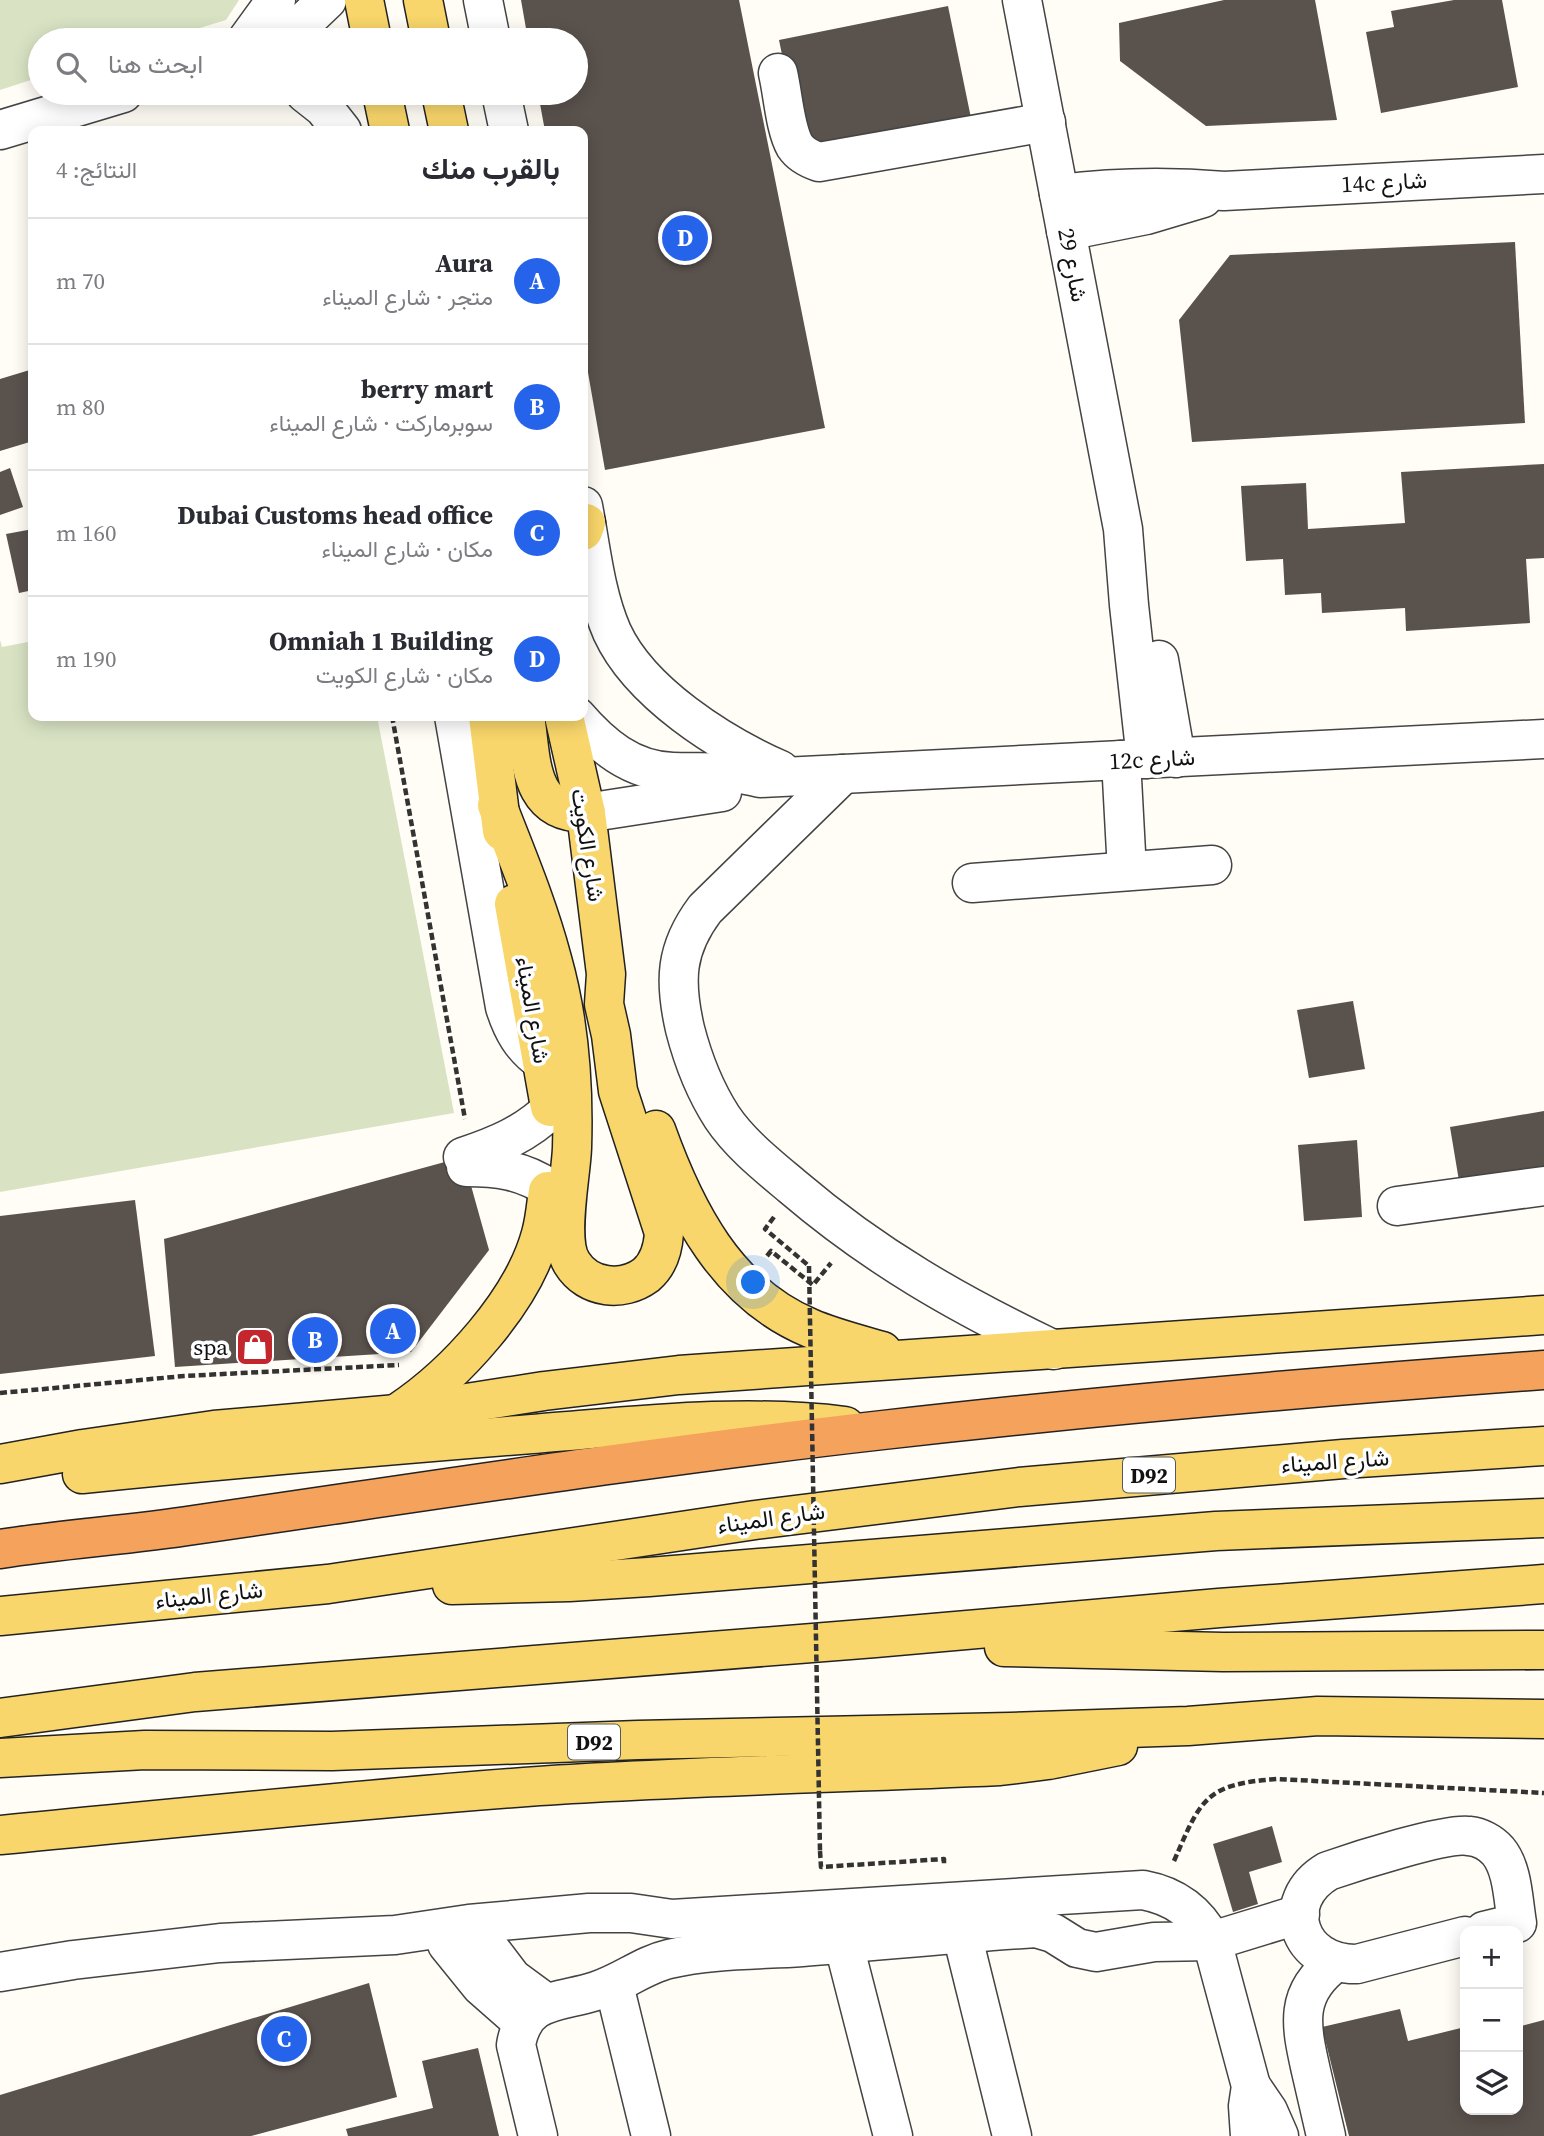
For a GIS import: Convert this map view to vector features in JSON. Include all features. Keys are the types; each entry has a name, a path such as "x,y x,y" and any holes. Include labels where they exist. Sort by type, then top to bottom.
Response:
{"highway":[{"path":"0,1549 189,1526 433,1489 882,1430 1289,1390 1544,1370"}],"main road":[{"path":"364,0 370,28"},
{"path":"423,0 429,28"},
{"path":"444,105 448,126"},
{"path":"489,721 497,805 530,887 553,962 561,999 573,1124 564,1235 566,1250 581,1274 594,1282 623,1286 637,1281 658,1261 664,1233 618,1091 604,1004 606,974"},
{"path":"526,721 539,789 554,807 586,813"},
{"name":"شارع الكويت","path":"565,721 586,813 606,974"},
{"name":"شارع الميناء","path":"397,1414 420,1398 461,1360 511,1298 541,1234 549,1188 551,1109 497,805"},
{"path":"606,974 670,1167 709,1243 732,1273 765,1303 809,1328 909,1360"},
{"path":"0,1464 214,1430 397,1414 544,1391 679,1376 801,1365 909,1360 1544,1315"},
{"path":"0,1481 354,1448 671,1423 778,1421 882,1430"},
{"name":"شارع الميناء","path":"0,1616 328,1584 755,1520 978,1492 1329,1460 1544,1446"},
{"path":"328,1584 475,1585 569,1582 1216,1531 1544,1518"},
{"path":"0,1718 195,1692 1544,1584"},
{"path":"875,1638 1017,1648 1223,1652 1544,1650"},
{"name":"D92","path":"0,1758 145,1750 332,1751 1188,1726 1318,1716 1544,1719"},
{"path":"0,1835 373,1799 538,1787 704,1777 1000,1766 1095,1752 1188,1726"}],"street":[{"path":"256,28 276,0"},
{"path":"291,28 304,21 327,0"},
{"path":"483,0 489,28"},
{"name":"شارع 29","path":"1022,0 1123,530 1129,605 1148,759 1126,871"},
{"path":"778,73 796,148 806,157 819,162 1046,122"},
{"path":"0,130 83,105"},
{"path":"320,105 337,126"},
{"path":"504,105 508,126"},
{"name":"14c شارع","path":"1059,194 1125,187 1224,191 1544,174"},
{"name":"14c شارع","path":"1066,231 1146,215 1224,191"},
{"path":"588,538 605,612 624,654 638,671 677,707 709,730 751,755 799,776"},
{"path":"455,721 505,1007 518,1037 530,1053 542,1061"},
{"name":"12c شارع","path":"581,721 606,747 639,766 669,772 727,772 760,778 1544,739"},
{"path":"843,774 705,909 693,925 685,943 677,982 678,1002 692,1055 705,1088 723,1118 751,1150 821,1211 872,1249 925,1283 981,1315 1054,1350"},
{"name":"12c شارع","path":"586,813 723,792 760,778"},
{"path":"972,883 1212,865"},
{"path":"467,1159 513,1137 540,1120 551,1109"},
{"path":"467,1159 487,1167 520,1172 549,1188"},
{"path":"1397,1206 1544,1186"},
{"path":"1315,1941 1302,1900 1317,1878 1328,1871 1446,1838 1468,1835 1489,1843 1503,1859 1508,1870 1515,1924"},
{"path":"538,2136 516,2045 534,2013 614,1985 653,1964 684,1956 839,1926 1127,1890 1159,1893 1173,1899 1191,1912 1205,1928 1212,1941 1251,2086 1268,2111 1279,2136"},
{"path":"0,1972 97,1956 219,1942 395,1935 450,1926 589,1913 631,1913 672,1919 962,1934 1035,1928 1053,1933 1077,1948 1096,1952 1154,1942 1315,1941 1357,1964 1460,1937"},
{"path":"395,1935 447,1944 487,1945 607,1937 640,1931 672,1919"},
{"path":"839,1926 893,2136"},
{"path":"962,1934 1012,2136"},
{"path":"1315,1941 1294,1965 1286,1989 1290,2014 1303,2036 1326,2136"},
{"path":"447,1944 481,1986 534,2013"},
{"path":"487,1945 534,2013"},
{"path":"614,1985 651,2136"},
{"path":"1250,2136 1248,2106 1251,2086"}],"path":[{"path":"393,721 457,1084 467,1159"},
{"path":"776,1214 765,1229 809,1266 821,1867 944,1859"},
{"path":"744,1285 771,1251 813,1285 833,1261 823,1253"},
{"path":"0,1393 184,1376 402,1365"},
{"path":"1159,1893 1194,1815 1203,1802 1215,1793 1244,1783 1277,1779 1544,1793"}],"green space":[{"path":"0,0 239,0 226,20 200,28 28,28 28,81 0,90"},
{"path":"0,640 2,647 28,642 28,721 378,721 454,1113 0,1192"}],"building":[{"path":"521,0 739,0 825,428 605,470 588,373 588,126 544,126 540,105 588,105 588,28 526,28"},
{"path":"1224,0 1315,0 1337,120 1206,126 1120,61 1119,23"},
{"path":"1454,0 1502,0 1518,87 1381,113 1366,32 1394,27 1391,11"},
{"path":"948,6 971,118 802,152 779,40"},
{"path":"1515,242 1525,423 1192,442 1179,320 1230,255"},
{"path":"28,371 28,443 0,451 0,379"},
{"path":"1544,464 1544,558 1526,559 1530,623 1406,631 1405,608 1322,613 1321,593 1285,595 1283,559 1246,561 1241,486 1306,483 1308,529 1405,523 1401,472"},
{"path":"10,468 23,507 0,515 0,472"},
{"path":"28,530 28,591 19,593 6,534"},
{"path":"1353,1001 1365,1069 1309,1078 1297,1010"},
{"path":"1544,1111 1544,1172 1460,1187 1450,1127"},
{"path":"1357,1140 1362,1217 1304,1221 1298,1145"},
{"path":"463,1157 489,1250 411,1352 175,1367 164,1239"},
{"path":"135,1200 155,1356 0,1374 0,1216"},
{"path":"1272,1826 1282,1862 1249,1872 1258,1904 1233,1912 1213,1844"},
{"path":"369,1983 397,2097 251,2136 0,2136 0,2095"},
{"path":"1400,2009 1408,2041 1460,2028 1460,2115 1523,2115 1523,2025 1544,2020 1544,2136 1349,2136 1322,2027"},
{"path":"478,2048 499,2136 348,2136 346,2129 433,2108 422,2061"}],"place":[{"name":"Omniah 1 Building","path":"685,238"},
{"name":"Aura","path":"393,1331"},
{"name":"berry mart","path":"315,1340"},
{"name":"spa","path":"255,1347"},
{"name":"Dubai Customs head office","path":"284,2039"}]}
